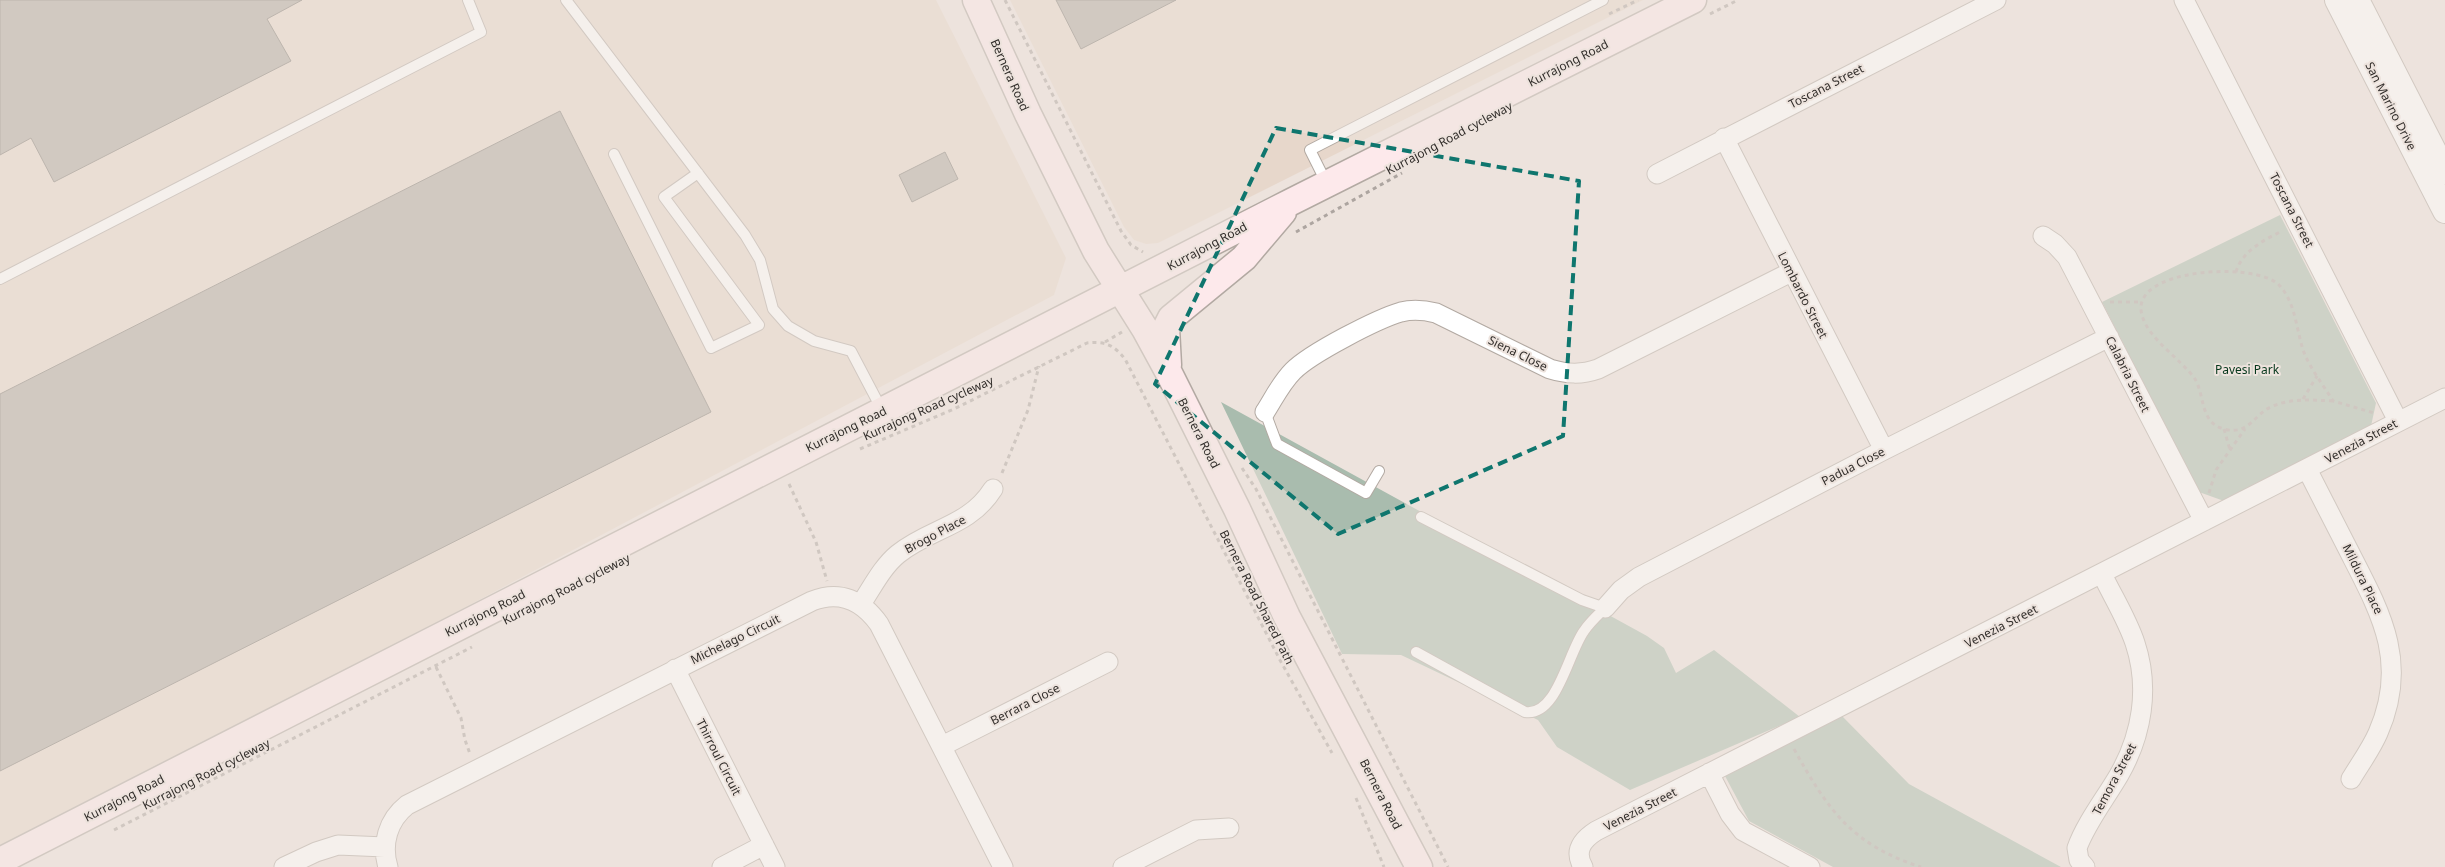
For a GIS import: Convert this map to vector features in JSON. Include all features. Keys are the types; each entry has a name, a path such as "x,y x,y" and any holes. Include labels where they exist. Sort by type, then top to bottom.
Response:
{"main road":[{"name":"Bernera Road","path":"976,0 1028,114 1096,251 1169,374 1237,509 1287,617 1419,867"},
{"name":"Kurrajong Road","path":"0,861 1291,202 1698,9"},
{"path":"1169,374 1166,328 1171,318 1244,258 1291,202"}],"street":[{"name":"Toscana Street","path":"1657,174 1996,0"},
{"name":"Toscana Street","path":"2184,0 2398,421"},
{"name":"San Marino Drive","path":"2337,0 2445,211"},
{"name":"San Marino Drive","path":"2358,0 2445,172"},
{"name":"Lombardo Street","path":"1724,138 1791,272 1884,450"},
{"name":"Calabria Street","path":"2043,236 2055,244 2067,257 2204,520"},
{"name":"Siena Close","path":"1265,412 1281,385 1301,364 1320,351 1401,312 1426,310 1436,313 1550,369 1562,373 1586,373 1598,369 1791,272"},
{"name":"Padua Close","path":"1605,608 1620,590 1639,577 1884,450 2109,337"},
{"name":"Venezia Street","path":"1583,867 1579,851 1586,837 2445,398"},
{"name":"Mildura Place","path":"2307,469 2376,604 2389,644 2391,675 2384,714 2376,738 2351,779"},
{"name":"Brogo Place","path":"861,604 886,566 898,554 966,518 985,502 993,489"},
{"name":"Temora Street","path":"2085,867 2079,860 2077,848 2128,758 2137,733 2142,697 2140,663 2135,642 2102,574"},
{"name":"Michelago Circuit","path":"388,867 385,847 390,827 400,810 675,668 812,601 831,596 845,597 861,604 868,609 879,624 1003,867"},
{"name":"Berrara Close","path":"942,746 1108,662"},
{"name":"Thirroul Circuit","path":"675,668 775,867"},
{"path":"1709,774 1730,814 1743,831 1810,867"},
{"path":"1123,867 1196,830 1229,828"},
{"path":"284,867 316,852 338,845 385,847"},
{"path":"722,867 764,845"}],"lane":[{"path":"0,279 481,32 468,0"},
{"path":"566,0 745,234 760,260 773,309 788,326 814,341 851,351 882,411"},
{"path":"1327,184 1310,150 1603,0"},
{"path":"614,154 712,348 760,325 664,197 698,173"},
{"path":"1265,412 1277,444 1366,493 1379,470"},
{"path":"1416,652 1525,712 1533,713 1548,704 1584,631 1605,608 1582,600 1421,517"}],"path":[{"path":"1005,0 1121,231 1131,245 1143,252"},
{"path":"1698,9 1738,0"},
{"name":"Kurrajong Road cycleway","path":"1290,236 1406,170"},
{"path":"2236,272 2239,263 2254,247 2299,223"},
{"path":"2245,429 2224,429 2207,417 2195,380 2146,326 2141,314 2142,302 2157,284 2172,278 2236,272 2258,275 2278,284 2292,310 2305,356 2332,401"},
{"path":"2093,307 2109,302 2142,302"},
{"name":"Kurrajong Road cycleway","path":"851,452 954,409 1087,343 1105,342"},
{"name":"Bernera Road Shared Path","path":"1105,342 1118,349 1125,359 1280,660 1335,759"},
{"path":"993,489 1008,464 1028,410 1040,366"},
{"path":"2303,399 2317,376"},
{"path":"2204,520 2216,470 2245,429 2271,406 2303,399 2332,401 2398,421"},
{"path":"2224,429 2230,451"},
{"path":"1237,460 1256,489 1448,867"},
{"path":"781,488 795,480"},
{"path":"790,484 816,542 831,596"},
{"name":"Kurrajong Road cycleway","path":"111,832 474,646"},
{"path":"436,667 461,718 465,740 477,769"},
{"path":"1787,735 1817,790 1856,835 1890,855 1921,867"},
{"path":"1355,796 1384,867"}],"highlighted area":[{"path":"1276,128 1579,181 1563,436 1338,534 1155,384"}],"shaded area":[{"path":"0,0 936,0 1066,258 1054,295 0,854"},
{"path":"1010,0 1643,0 1158,243 1146,244 1134,240 1124,227"}],"green space":[{"name":"Pavesi Park","path":"2280,215 2376,403 2371,426 2224,501 2199,492 2102,302"},
{"path":"1221,402 1647,636 1664,648 1676,673 1714,650 1800,717 1630,790 1557,747 1538,720 1401,655 1342,654"},
{"path":"1842,716 1909,784 2061,867 1833,867 1749,821 1725,776"}],"building":[{"path":"0,0 302,0 267,19 291,61 54,182 31,138 0,155"},
{"path":"1056,0 1176,0 1081,49"},
{"path":"560,111 711,412 0,771 0,394"},
{"path":"945,152 958,179 912,202 899,175"}]}
